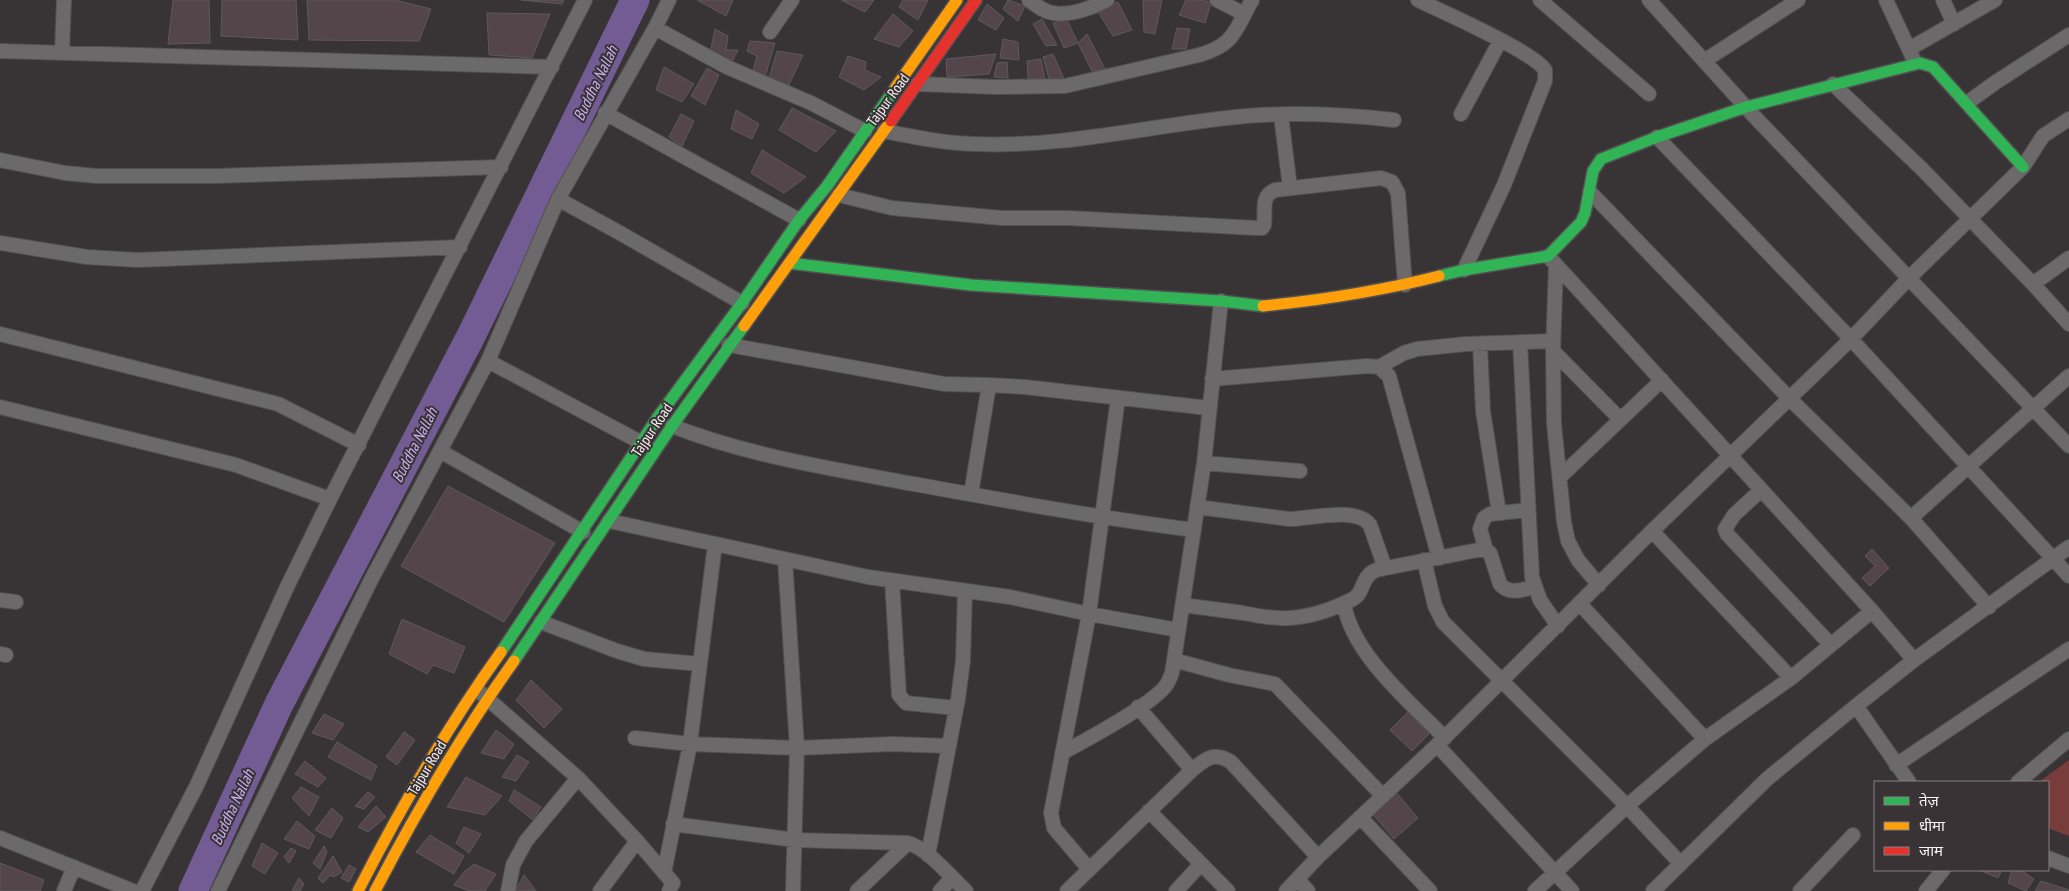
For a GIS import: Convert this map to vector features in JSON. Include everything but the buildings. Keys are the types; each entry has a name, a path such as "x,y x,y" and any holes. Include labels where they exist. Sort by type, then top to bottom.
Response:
{"main road":[{"name":"Tajpur Road","path":"358,891 385,838 475,688 642,443 799,220 827,186 957,0"},
{"name":"Tajpur Road","path":"375,891 408,829 487,699 541,622 672,426 840,195 976,0"},
{"path":"789,263 971,285 1280,306 1405,285 1464,270 1552,260 1581,222 1590,192 1593,171 1602,159 1656,136 1746,107 1916,63 1927,64 1933,68 1967,103 2023,167"}],"street":[{"path":"62,52 64,0"},
{"path":"142,891 196,785 287,587 330,499 460,248 585,0"},
{"path":"218,891 371,580 488,361 558,199 669,0"},
{"path":"770,32 792,0"},
{"path":"1029,0 1041,9 1052,13 1066,14 1094,7 1107,0"},
{"path":"1217,0 1244,14"},
{"path":"918,84 996,87 1066,86 1215,50 1229,41 1252,0"},
{"path":"1418,0 1500,41 1538,62 1545,70 1545,81 1504,185 1464,270"},
{"path":"1540,0 1649,94"},
{"path":"1649,0 1746,107 2069,446"},
{"path":"1704,61 1798,0"},
{"path":"1886,0 1916,63"},
{"path":"1943,0 1954,24"},
{"path":"1909,49 1994,0"},
{"path":"655,28 727,67 811,103 865,131"},
{"path":"1967,103 2069,35"},
{"path":"1461,114 1500,41"},
{"path":"0,51 552,67"},
{"path":"1833,84 1972,218 2069,324"},
{"path":"605,114 799,220"},
{"path":"1281,115 1290,188"},
{"path":"884,131 939,142 975,144 1016,143 1140,131 1226,118 1281,115 1340,115 1394,120"},
{"path":"1286,891 1318,858 1441,742 1652,530 1972,218 2023,167 2044,136 2069,119"},
{"path":"1656,136 1851,338 2069,576"},
{"path":"0,160 64,173 96,176 215,176 501,167"},
{"path":"840,195 892,208 1002,218 1068,218 1262,228 1264,225 1266,195 1275,190 1380,178 1392,182 1398,193 1405,285"},
{"path":"1590,192 1789,398 1911,518 1989,606"},
{"path":"558,199 620,232 742,303"},
{"path":"0,243 87,257 138,260 460,248"},
{"path":"2033,284 2069,258"},
{"path":"1552,260 1554,424 1564,522 1568,542 1578,560 1599,585"},
{"path":"1552,260 1872,611 1914,660"},
{"path":"1062,753 1138,707 1166,685 1172,673 1204,463 1208,408 1221,301"},
{"path":"0,334 278,404 359,445"},
{"path":"1520,342 1528,510 1534,587 1540,600 1558,626"},
{"path":"1212,379 1367,366 1380,367 1404,353 1417,349 1520,342 1553,346 1620,419"},
{"path":"1480,344 1483,411 1498,513"},
{"path":"729,346 944,384 1025,387 1208,408"},
{"path":"488,361 642,443"},
{"path":"1380,367 1389,376 1394,388 1406,443 1439,558"},
{"path":"1911,518 1967,465 2069,376"},
{"path":"1560,477 1662,380"},
{"path":"971,494 989,385"},
{"path":"1089,869 1054,828 1051,813 1089,614 1118,398"},
{"path":"0,407 236,465 330,499"},
{"path":"672,426 702,438 745,450 852,474 1101,518 1194,530"},
{"path":"440,451 583,532"},
{"path":"1204,463 1300,472"},
{"path":"1761,490 1729,521 1725,529 1727,534 1831,645"},
{"path":"1197,508 1289,519 1357,516 1368,521 1385,568"},
{"path":"1528,510 1487,515 1481,523 1480,529 1486,550 1492,559 1502,587 1516,591 1534,587"},
{"path":"609,521 892,581 1010,597 1178,630"},
{"path":"1652,530 1791,678"},
{"path":"672,885 673,824 690,744 715,544"},
{"path":"1653,891 1767,779 1914,660 2069,547"},
{"path":"1183,605 1288,618 1306,616 1344,603 1360,593 1363,582 1370,573 1424,560 1486,550"},
{"path":"785,559 798,748 792,891"},
{"path":"1424,560 1439,617 1627,806 1681,864"},
{"path":"892,581 899,695 906,703 956,708"},
{"path":"928,855 963,661 965,591"},
{"path":"0,600 16,602"},
{"path":"1344,603 1347,620 1364,652 1572,891"},
{"path":"1580,604 1705,739"},
{"path":"1535,891 1627,806 1705,739 1791,678 1872,611"},
{"path":"541,622 635,656 700,664"},
{"path":"1896,765 2069,649"},
{"path":"1174,660 1229,675 1275,684 1383,796"},
{"path":"475,688 578,778 637,841 672,885"},
{"path":"1856,706 1908,781"},
{"path":"1138,707 1192,770"},
{"path":"635,738 690,744 798,748 892,744 949,746"},
{"path":"2019,781 2069,739"},
{"path":"1067,891 1192,770 1213,756 1223,757 1231,762 1318,858"},
{"path":"508,891 513,865 526,841 578,778"},
{"path":"1149,811 1228,891"},
{"path":"1361,818 1430,891"},
{"path":"673,824 795,840 908,843 916,845 966,891"},
{"path":"1806,889 1853,835"},
{"path":"0,838 133,891"},
{"path":"600,891 637,841"},
{"path":"857,891 908,843"},
{"path":"2049,858 2069,866"},
{"path":"1176,891 1201,864"},
{"path":"64,891 74,867"},
{"path":"1926,891 1942,871"},
{"path":"940,891 952,878"},
{"path":"1298,880 1308,891"}],"shaded area":[{"path":"2069,760 2069,836 2049,828 2049,781 2040,781"}],"waterway":[{"name":"Buddha Nallah","path":"193,891 279,704 471,336 635,0"}],"traffic: fast":[{"path":"1439,276 1548,256 1581,222 1585,213 1593,171 1601,159 1657,137 1746,107 1920,63 1933,67 2023,167"},
{"path":"501,652 658,417 742,303 799,220 827,186 896,87"},
{"path":"789,263 971,285 1221,301 1263,306"},
{"path":"514,661 672,426 744,326"}],"traffic: slow":[{"path":"896,87 957,0"},
{"path":"744,326 891,121"},
{"path":"1263,306 1351,294 1439,276"},
{"path":"358,891 425,769 462,709 501,652"},
{"path":"375,891 440,774 514,661"}],"traffic: jam":[{"path":"891,121 976,0"}]}
